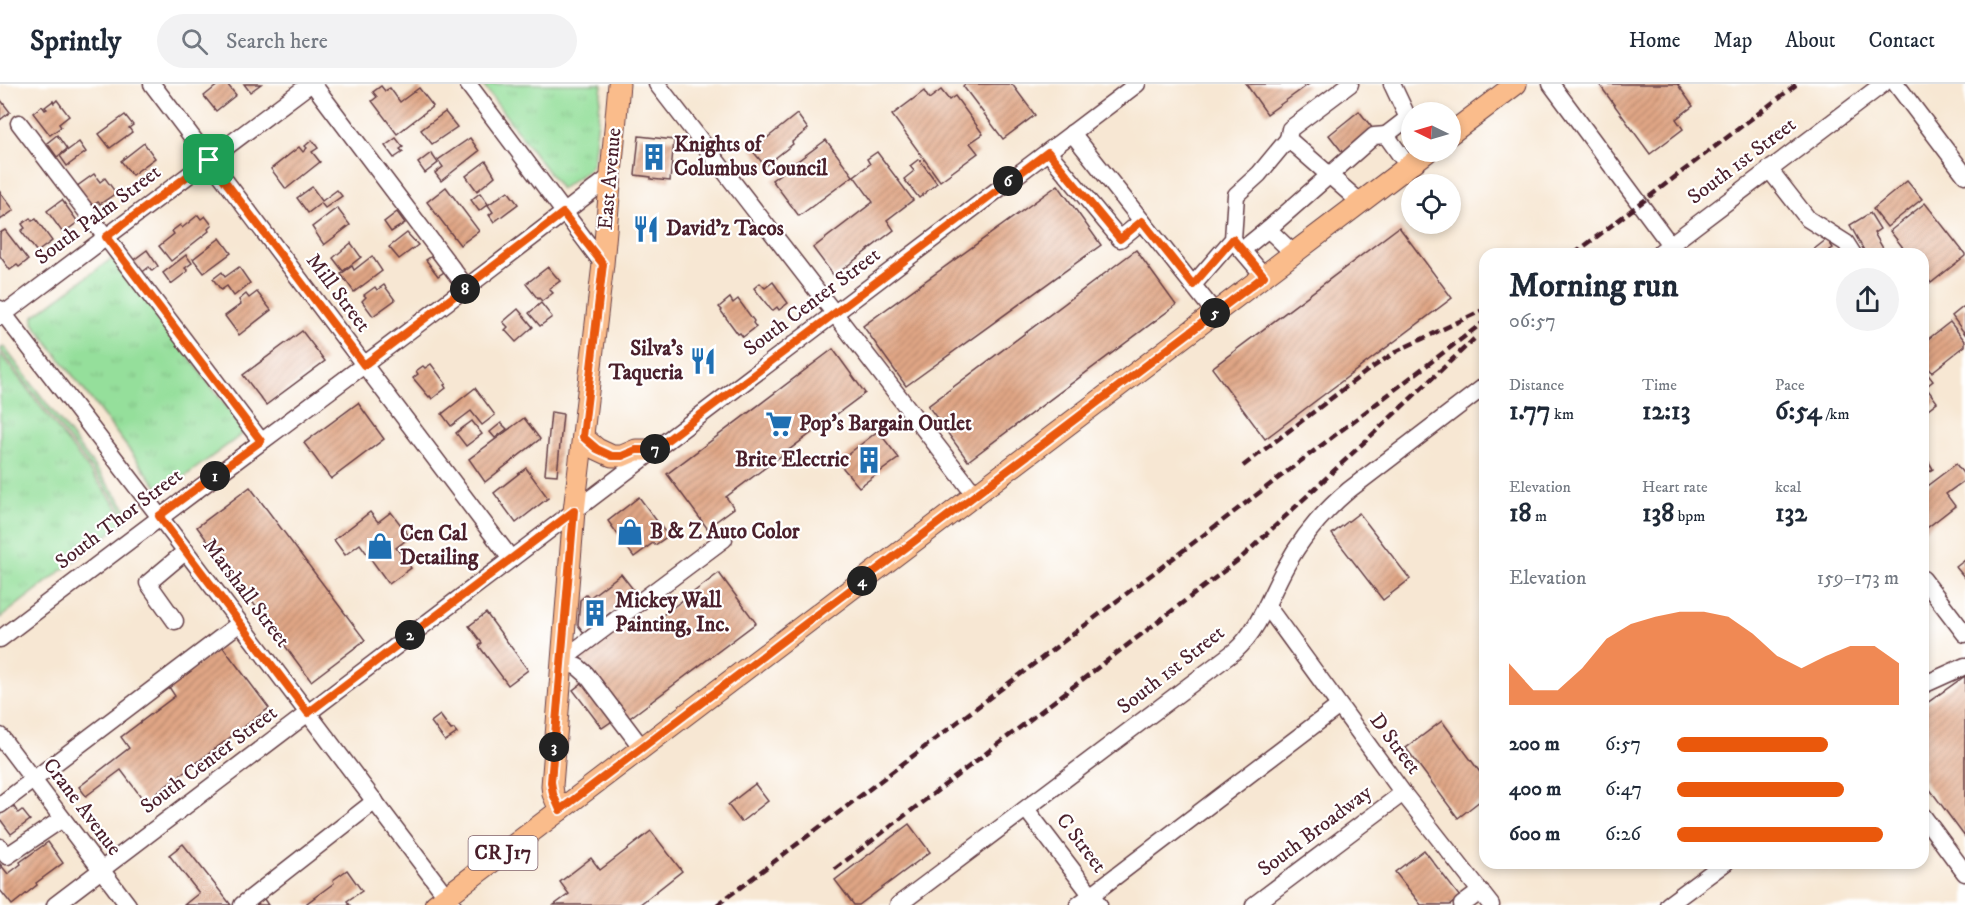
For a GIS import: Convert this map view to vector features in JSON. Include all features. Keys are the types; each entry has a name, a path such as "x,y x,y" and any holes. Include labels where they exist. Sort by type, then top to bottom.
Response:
{"main road":[{"name":"East Avenue","path":"560,810 551,782 574,511 603,264 619,84"},
{"path":"1461,126 1516,84"},
{"path":"560,810 1413,162"},
{"path":"583,437 597,449 612,456 622,456 636,450 654,450"},
{"name":"CR J17","path":"445,902 560,810"}],"street":[{"name":"Mill Street","path":"152,84 511,559"},
{"name":"South Palm Street","path":"1,314 311,84"},
{"path":"311,84 466,287"},
{"path":"468,84 603,264"},
{"path":"657,84 975,495"},
{"name":"South Center Street","path":"55,905 1137,84"},
{"path":"1264,276 1238,244 1236,195 1259,174 1288,139 1290,129 1350,84"},
{"path":"1193,285 1238,244 1268,229 1374,136 1386,135 1408,118 1392,84"},
{"path":"1551,84 1667,248"},
{"name":"South 1st Street","path":"1670,248 1769,169 1883,84"},
{"path":"1896,84 1965,175"},
{"path":"19,123 261,441"},
{"path":"1072,133 1215,313"},
{"path":"1386,135 1408,166"},
{"path":"1288,139 1360,202"},
{"path":"1048,152 1120,239 1142,221"},
{"path":"1769,169 1808,219 1846,243 1849,248"},
{"path":"1082,193 1106,175"},
{"name":"South Thor Street","path":"0,639 159,516 364,365 611,176"},
{"path":"1268,229 1293,253"},
{"name":"Marshall Street","path":"1,314 186,551 375,801 445,902"},
{"name":"South 1st Street","path":"898,905 1235,651 1251,634 1295,550 1330,506 1479,391"},
{"path":"561,661 724,539"},
{"path":"175,621 148,583 186,551"},
{"path":"1929,587 1965,634"},
{"name":"D Street","path":"1267,606 1403,793 1491,905"},
{"path":"0,805 240,623"},
{"path":"561,661 578,667 586,674 642,748"},
{"path":"1929,682 1965,666"},
{"path":"1090,902 1339,706"},
{"name":"Crane Avenue","path":"0,736 128,905"},
{"name":"South Broadway","path":"1254,905 1403,793"},
{"path":"242,905 375,801"},
{"name":"C Street","path":"1026,809 1090,902"},
{"path":"0,848 7,856 62,819"},
{"path":"1929,824 1965,873"},
{"path":"1668,905 1717,869"},
{"path":"1462,905 1481,891"}],"green space":[{"path":"482,84 602,84 593,162 589,169 561,189"},
{"path":"115,256 245,432 165,491 159,489 33,323 34,316"},
{"path":"4,347 130,514 125,513 0,349"},
{"path":"0,353 127,520 0,618"}],"building":[{"path":"219,84 227,84 236,95 216,111 204,96"},
{"path":"244,84 261,84 250,92"},
{"path":"965,84 1012,84 1035,115 1003,139 963,86"},
{"path":"1246,84 1309,84 1267,114"},
{"path":"1599,84 1680,84 1678,85 1693,106 1676,119 1683,129 1650,154"},
{"path":"381,86 385,91 390,88 400,102 419,88 433,106 397,134 372,101 377,97 373,92"},
{"path":"941,90 949,100 955,96 983,134 970,143 978,153 940,181 892,115 924,91 929,99"},
{"path":"0,99 10,112 0,120"},
{"path":"57,100 69,116 59,124 61,127 50,135 33,113 42,106 45,110 47,109 45,107"},
{"path":"1359,111 1373,129 1343,153 1329,135"},
{"path":"445,112 457,127 432,144 421,130"},
{"path":"797,114 808,129 765,166 752,150"},
{"path":"125,115 133,125 129,128 132,132 110,148 99,134"},
{"path":"57,135 67,149 57,157 47,143"},
{"name":"Knights of Columbus Council","path":"639,136 674,140 670,181 635,175"},
{"path":"396,138 403,147 400,149 403,152 394,158 385,146"},
{"path":"470,138 479,151 441,181 435,173 443,167 438,160"},
{"path":"312,140 318,148 312,152 320,162 286,189 271,169 299,147 303,152 307,148 305,146"},
{"path":"826,140 853,176 799,216 772,180"},
{"path":"79,142 86,152 67,166 60,156"},
{"path":"144,143 155,158 132,175 121,161"},
{"path":"877,152 913,200 887,220 894,230 834,276 813,248 873,202 854,176 870,164 867,159"},
{"path":"431,153 438,163 425,173 418,163"},
{"path":"919,159 937,183 919,198 904,179 914,171 910,166"},
{"path":"486,161 495,176 477,191 466,176"},
{"path":"94,174 100,182 105,178 116,193 91,207 76,187"},
{"path":"1907,181 1922,199 1887,227 1873,209"},
{"path":"1058,185 1101,245 906,386 863,326"},
{"path":"312,187 322,201 337,190 342,196 325,208 321,203 308,213 297,198"},
{"path":"446,187 479,231 460,245 427,202"},
{"path":"508,191 518,204 494,222 489,215 493,212 488,205"},
{"path":"0,192 14,210 0,220"},
{"path":"480,193 488,204 479,211 471,200"},
{"path":"62,200 78,222 63,233 47,211"},
{"path":"1925,203 1965,256 1931,283 1929,280 1929,248 1903,248 1890,231"},
{"path":"337,208 350,225 324,245 312,227"},
{"path":"397,212 405,223 391,232 384,222"},
{"path":"1870,213 1880,229 1874,233 1883,248 1863,248 1850,225"},
{"path":"198,215 201,219 205,216 212,225 209,231 171,261 159,246 174,234 172,231 180,225 182,228"},
{"path":"30,218 32,221 36,219 52,241 37,252 21,231 25,228 22,224"},
{"path":"1399,227 1401,234 1404,234 1452,298 1265,439 1212,368"},
{"path":"5,230 28,260 10,270 0,256 0,233"},
{"path":"407,233 418,245 399,259 389,247"},
{"path":"220,238 231,253 204,273 193,259"},
{"path":"1827,239 1833,248 1816,248"},
{"path":"351,243 361,257 343,271 333,258"},
{"path":"147,250 158,266 152,271 149,267 140,274 131,262"},
{"path":"1136,250 1176,305 968,461 928,406"},
{"path":"186,255 192,263 185,268 188,271 171,284 163,273"},
{"path":"372,256 382,271 354,292 341,274 352,266 354,270"},
{"path":"432,256 444,272 438,276 426,260"},
{"path":"239,267 250,283 234,296 227,286 221,290 213,279 222,272 225,277"},
{"path":"548,267 560,281 549,289 553,293 542,301 526,284"},
{"path":"773,282 788,303 779,310 777,307 772,311 754,288 760,283 765,288"},
{"path":"384,285 395,300 373,316 362,301 366,297 364,295 375,287 377,290"},
{"path":"257,292 271,310 239,335 225,316 241,304 239,300 246,294 249,298"},
{"path":"730,298 733,303 738,299 756,327 743,337 740,333 738,334 719,307"},
{"path":"541,303 552,317 540,326 529,313"},
{"path":"1963,307 1965,309 1965,334 1952,316"},
{"path":"518,309 533,327 516,342 505,330 508,327 503,322"},
{"path":"1950,322 1965,341 1965,346 1932,372 1929,368 1929,338"},
{"path":"302,331 325,361 266,405 243,375"},
{"name":"Pop's Bargain Outlet","path":"833,349 865,393 726,497 734,508 707,528 667,474"},
{"path":"431,364 446,384 444,385 446,388 432,399 413,378 418,374 416,371"},
{"path":"475,388 495,415 482,425 471,411 451,426 442,414"},
{"path":"1929,391 1937,402 1929,408"},
{"path":"358,403 384,439 331,479 304,443"},
{"path":"551,412 563,414 557,475 545,474"},
{"path":"524,418 540,439 485,482 469,459"},
{"path":"472,421 482,434 466,446 456,433"},
{"path":"501,423 507,429 495,438 490,432"},
{"name":"Brite Electric","path":"878,431 899,458 859,487 838,462"},
{"path":"1956,464 1965,476 1965,480 1946,494 1955,506 1929,526 1929,484"},
{"path":"526,468 548,498 516,523 494,493"},
{"path":"250,487 365,640 311,681 197,527"},
{"path":"639,497 668,536 655,545 653,543 634,557 608,521"},
{"name":"Cen Cal Detailing","path":"370,512 378,522 391,512 410,537 396,548 411,568 389,584 360,544 345,555 334,540"},
{"path":"1359,513 1410,579 1383,600 1332,534"},
{"path":"1965,560 1965,578 1956,567"},
{"path":"719,573 756,623 627,720 580,657 634,616 644,629"},
{"name":"Mickey Wall Painting, Inc.","path":"621,574 636,593 584,633 578,625 580,600 586,595 589,598"},
{"path":"486,613 528,670 508,685 479,646 482,643 469,626"},
{"path":"222,646 269,708 145,802 121,770 86,796 79,787 129,748 121,737 175,696 169,687"},
{"path":"1965,676 1965,837 1929,788 1929,702"},
{"path":"586,680 615,719 602,728 573,690"},
{"path":"440,715 451,730 454,729 457,733 445,741 431,722"},
{"path":"1442,721 1479,771 1479,802 1458,818 1406,748"},
{"path":"755,784 768,801 741,822 728,805"},
{"path":"12,804 18,813 22,810 30,820 11,834 0,819 0,813"},
{"path":"909,824 930,852 859,905 854,905 835,880"},
{"path":"651,831 682,871 639,905 554,905 569,894 560,882 591,858 600,870"},
{"path":"48,842 63,863 12,905 0,890 0,864 8,874 21,864 20,862"},
{"path":"183,844 231,905 184,905 199,893 169,855"},
{"path":"1424,850 1460,897 1450,905 1421,905 1395,872"},
{"path":"347,870 362,891 347,901 350,905 308,905 307,903"},
{"path":"262,896 268,905 251,905"}],"railway":[{"path":"1582,248 1797,84"},
{"path":"1243,466 1367,371 1397,351 1479,312"},
{"path":"717,905 1479,326"},
{"path":"835,869 1241,558 1474,339"}],"place":[{"name":"Knights of Columbus Council","path":"654,157"},
{"name":"David'z Tacos","path":"646,229"},
{"name":"Silva's Taqueria","path":"703,361"},
{"name":"Pop's Bargain Outlet","path":"779,424"},
{"name":"Brite Electric","path":"869,460"},
{"name":"B & Z Auto Color","path":"630,532"},
{"name":"Cen Cal Detailing","path":"380,546"},
{"name":"Mickey Wall Painting, Inc.","path":"595,613"}],"route":[{"path":"1048,152 1120,239 1142,221 1193,285 1233,239 1264,276 560,810 551,782 574,511 308,713 159,516 261,441 106,237 209,160 364,365 563,213 603,264 583,437 597,449 612,456 622,456 636,450 654,450 1048,152"}]}
